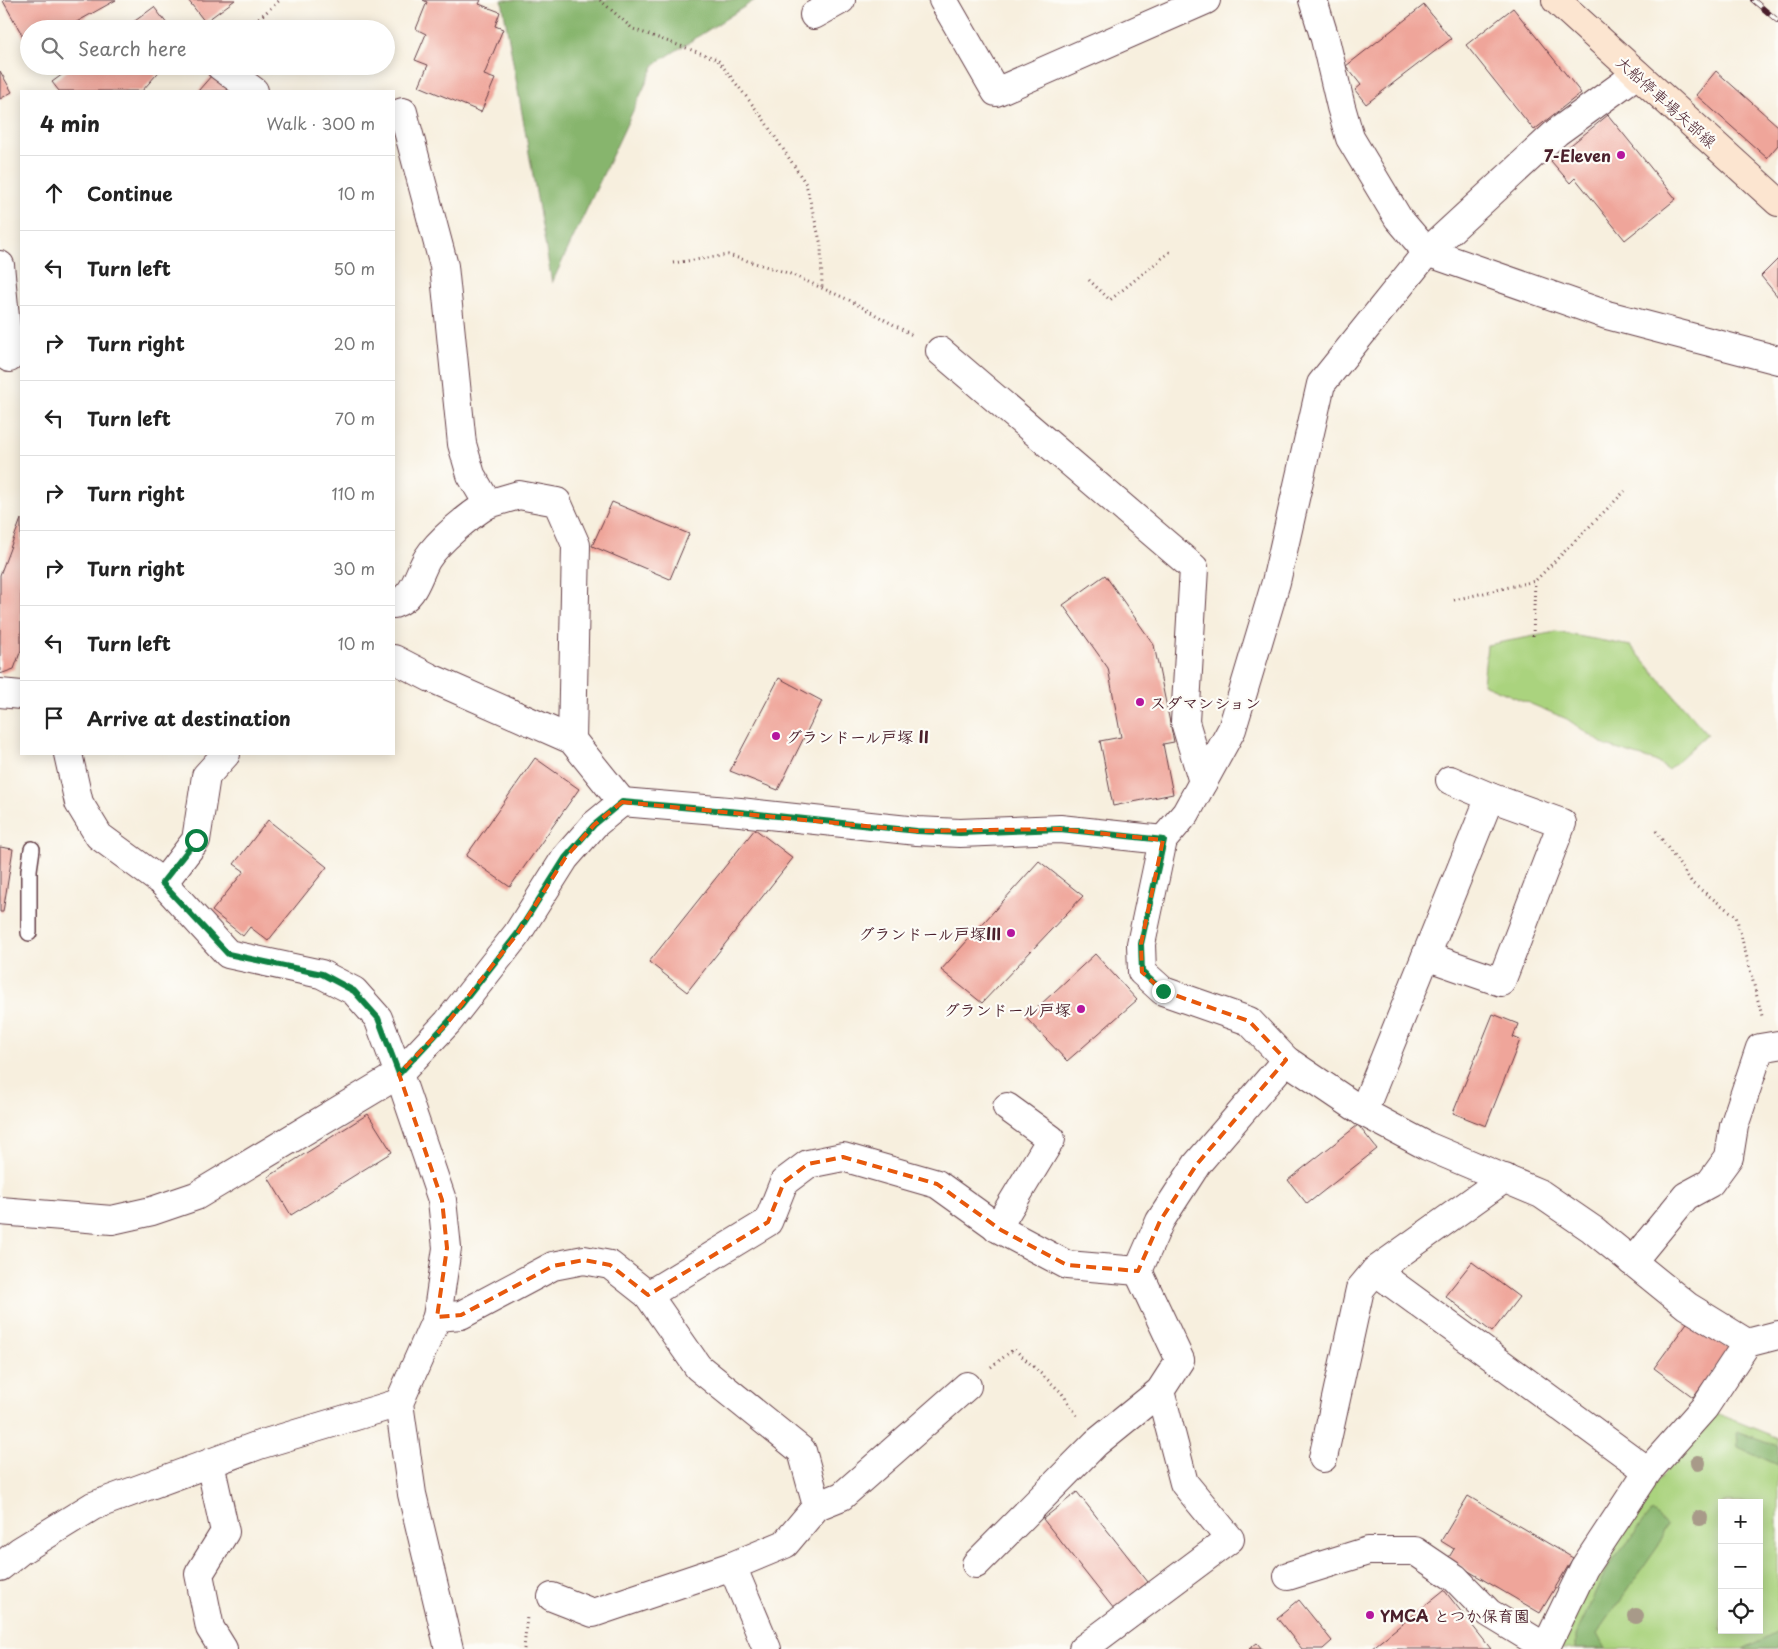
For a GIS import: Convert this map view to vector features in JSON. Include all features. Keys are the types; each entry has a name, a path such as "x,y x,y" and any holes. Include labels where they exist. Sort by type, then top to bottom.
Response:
{"main road":[{"name":"大船停車場矢部線","path":"1556,0 1778,202"}],"street":[{"path":"814,15 842,0"},
{"path":"943,0 996,92 1206,0"},
{"path":"1313,0 1326,39 1350,138 1398,218 1426,252 1608,315 1778,360"},
{"path":"1637,74 1557,132 1426,252 1321,384 1276,582 1232,729 1186,813 1164,840 1141,944 1142,972 1163,991 1249,1021 1286,1060 1363,1112 1427,1146 1541,1194 1592,1229 1688,1306 1747,1343"},
{"path":"232,75 253,90"},
{"path":"395,114 402,112 444,266 462,444 472,475 488,504"},
{"path":"0,266 10,362"},
{"path":"940,351 1194,568 1185,722 1203,782"},
{"path":"395,604 402,601 415,586 428,558 467,517 488,504 519,495 557,502 576,544 572,740"},
{"path":"395,660 431,678 572,740 622,802"},
{"path":"0,692 20,695"},
{"path":"68,755 78,803 98,836 162,883 228,954 322,974 354,991 378,1018 442,1200 447,1248 438,1317 399,1403 412,1494 448,1649"},
{"path":"162,883 196,840 206,776 225,755"},
{"path":"1426,956 1501,982 1562,823 1490,797 1450,780"},
{"path":"1363,1112 1490,797"},
{"path":"0,1211 112,1220 196,1196 399,1074 448,1022 517,934 565,858 594,825 622,802 740,812 917,831 960,833 1060,829 1164,840"},
{"path":"1632,1262 1686,1196 1710,1184 1729,1158 1734,1126 1769,1046"},
{"path":"976,1564 1096,1443 1160,1391 1180,1360 1138,1271 1160,1221 1197,1164 1286,1060"},
{"path":"997,1228 1051,1139 1007,1106"},
{"path":"648,1295 768,1222 784,1182 808,1164 843,1157 936,1184 997,1228 1067,1264 1138,1271"},
{"path":"1323,1458 1360,1289 1375,1271 1506,1178"},
{"path":"438,1317 461,1315 553,1266 584,1260 610,1265 648,1295 698,1367 802,1451 817,1506"},
{"path":"1375,1271 1648,1471"},
{"path":"1288,1576 1368,1551 1415,1551 1455,1578 1489,1612 1545,1648 1584,1568 1648,1471 1704,1408 1747,1343 1778,1335"},
{"path":"552,1597 592,1613 732,1566 784,1544 817,1506 842,1496 967,1386"},
{"path":"1083,1649 1230,1539 1184,1483 1160,1391"},
{"path":"0,1567 20,1551 93,1506 210,1463 399,1403"},
{"path":"210,1463 225,1532 199,1574 210,1628 223,1649"},
{"path":"732,1566 768,1649"}],"lane":[{"path":"29,933 29,870 32,849"}],"path":[{"path":"255,20 280,0"},
{"path":"600,0 633,29 717,60 745,96 806,184 821,245 822,288"},
{"path":"1089,280 1110,300 1171,251"},
{"path":"672,263 728,255 788,273 849,300 940,351"},
{"path":"1454,600 1535,581 1625,491"},
{"path":"1532,636 1535,581"},
{"path":"1656,831 1693,884 1736,916 1769,1046"},
{"path":"967,1386 1014,1349 1061,1392 1096,1443"}],"highlighted area":[{"path":"622,802 917,831 1060,829 1163,840 1141,944 1142,972 1163,991 1249,1021 1286,1060 1197,1164 1160,1221 1138,1271 1067,1265 1001,1230 937,1184 843,1157 808,1164 784,1182 768,1222 648,1295 610,1265 584,1260 553,1266 461,1315 437,1317 447,1248 442,1200 399,1074 448,1022 517,934 565,858 594,825"}],"green space":[{"path":"502,0 755,0 655,64 552,283"},
{"path":"1556,632 1631,646 1707,734 1668,770 1655,761 1606,746 1567,719 1483,684 1487,645"},
{"path":"1716,1413 1778,1438 1778,1649 1560,1649 1594,1573 1658,1480"},
{"path":"1737,1431 1778,1446 1778,1465 1738,1447"},
{"path":"1652,1512 1666,1524 1659,1545 1597,1634 1605,1649 1576,1649 1576,1635 1607,1568"},
{"path":"1778,1631 1778,1649 1743,1649"}],"building":[{"path":"116,0 80,20 20,20 20,31 3,1"},
{"path":"188,0 235,0 208,20 203,20"},
{"path":"423,0 481,0 479,4 500,12 495,26 503,29 484,75 495,79 481,112 419,86 428,65 415,60 426,34 416,29 427,2"},
{"path":"1424,5 1451,39 1366,104 1355,90 1361,85 1346,66"},
{"path":"154,7 164,20 136,20"},
{"path":"1513,8 1581,93 1534,130 1466,45"},
{"path":"0,71 12,92 0,99"},
{"path":"1716,71 1778,126 1778,145 1767,158 1696,95"},
{"path":"62,75 156,75 143,90 58,90 52,82"},
{"path":"212,75 229,90 199,90"},
{"path":"1608,115 1676,199 1625,240 1575,178 1570,183 1551,161"},
{"path":"1778,259 1778,297 1761,276"},
{"path":"612,502 689,534 670,579 592,546"},
{"path":"20,522 20,653 14,669 0,674 0,575"},
{"name":"スダマンション","path":"1105,575 1154,645 1174,742 1163,744 1173,794 1113,806 1100,741 1121,737 1108,668 1063,605"},
{"name":"グランドール戸塚 II","path":"779,678 822,701 778,790 730,771"},
{"path":"535,758 579,789 510,887 466,856"},
{"path":"268,820 327,867 268,941 250,927 243,936 212,911 244,871 234,864"},
{"path":"755,829 793,858 687,992 649,962"},
{"path":"0,847 13,849 3,912 0,912"},
{"name":"グランドール戸塚III","path":"1039,861 1083,896 982,1003 941,970"},
{"name":"グランドール戸塚","path":"1095,954 1137,1000 1067,1061 1026,1018"},
{"path":"1493,1014 1518,1024 1513,1037 1520,1040 1486,1126 1453,1113"},
{"path":"368,1114 392,1152 291,1215 268,1177"},
{"path":"1358,1125 1377,1149 1307,1204 1288,1180"},
{"path":"1472,1262 1519,1297 1492,1332 1445,1296"},
{"path":"1689,1320 1729,1349 1693,1397 1654,1368"},
{"path":"1077,1492 1148,1582 1114,1609 1043,1519"},
{"path":"1468,1496 1573,1558 1540,1613 1448,1559 1454,1549 1441,1541"},
{"path":"1444,1590 1491,1649 1371,1649"},
{"path":"1299,1600 1332,1641 1323,1649 1302,1649 1277,1618"},
{"path":"1257,1643 1262,1649 1249,1649"}],"railway":[{"path":"1753,0 1778,21"}],"place":[{"name":"7-Eleven","path":"1621,155"},
{"name":"スダマンション","path":"1140,702"},
{"name":"グランドール戸塚 II","path":"776,736"},
{"name":"グランドール戸塚III","path":"1011,933"},
{"name":"グランドール戸塚","path":"1081,1009"},
{"name":"YMCA とつか保育園","path":"1370,1615"}],"route":[{"path":"196,840 162,883 228,954 322,974 354,991 378,1018 399,1074 448,1022 517,934 565,858 594,825 622,802 740,812 917,831 960,833 1060,829 1164,840 1141,944 1142,972 1163,991"}]}
